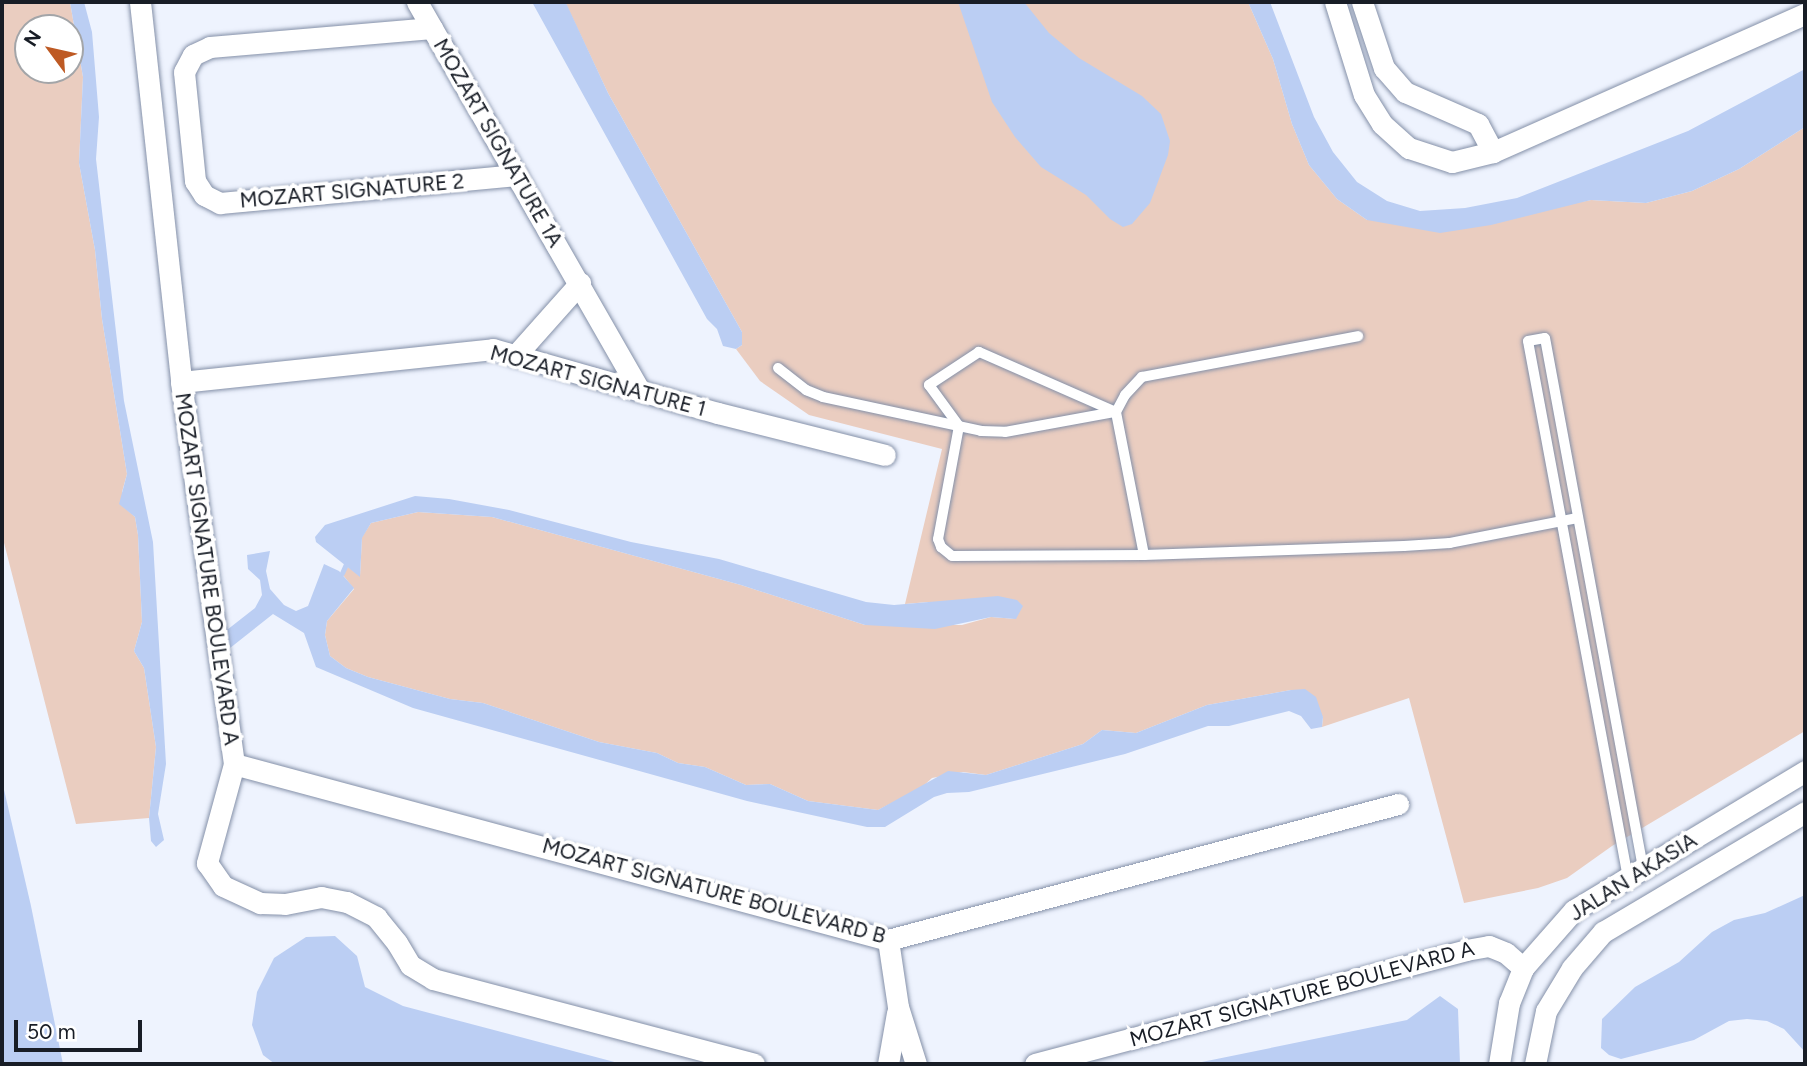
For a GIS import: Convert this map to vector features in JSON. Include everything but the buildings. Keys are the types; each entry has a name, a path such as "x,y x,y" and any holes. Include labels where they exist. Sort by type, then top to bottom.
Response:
{"street":[{"name":"MOZART SIGNATURE BOULEVARD A","path":"140,2 181,382 234,764 207,863 223,886 241,897 260,903 285,904 321,897 347,902 376,917 397,943 410,965 433,979 754,1064"},
{"name":"MOZART SIGNATURE 1A","path":"417,2 580,283 639,391"},
{"path":"1335,2 1364,94 1382,124 1409,148 1452,162 1493,152 1805,13"},
{"path":"1362,2 1384,68 1405,92 1478,124 1493,152"},
{"name":"MOZART SIGNATURE 2","path":"432,28 210,47 192,55 184,72 195,181 204,195 220,203 517,175"},
{"path":"515,356 580,283"},
{"name":"MOZART SIGNATURE 1","path":"181,382 494,349 639,391 885,454"},
{"name":"MOZART SIGNATURE BOULEVARD B","path":"234,764 888,940 1398,804"},
{"name":"JALAN AKASIA","path":"1499,1064 1509,1003 1523,968 1574,910 1805,771"},
{"path":"1777,788 1799,815"},
{"path":"1741,810 1757,841"},
{"name":"JALAN AKASIA","path":"1535,1064 1546,1011 1572,968 1603,932 1799,815"},
{"path":"888,940 898,1007 916,1064"},
{"name":"MOZART SIGNATURE BOULEVARD A","path":"1035,1064 1466,950 1489,946 1506,953 1523,968"},
{"path":"888,1064 898,1007"}],"lane":[{"path":"1144,555 1116,412 1125,395 1142,377 1358,336"},
{"path":"1545,338 1578,518 1635,873 1562,521 1528,341 1545,338"},
{"path":"1116,412 979,352 929,385 959,426 937,539 941,547 952,556 1144,555 1450,543 1578,518"},
{"path":"778,368 806,390 823,397 959,426 1005,432 1116,412"}],"shaded area":[{"path":"2,2 70,2 72,14 14,14 14,84 83,84 79,163 95,250 102,319 127,474 122,492 125,508 135,517 138,535 142,622 134,651 144,668 156,747 149,818 76,824 2,535"},
{"path":"565,2 1248,2 1273,59 1292,124 1309,165 1337,199 1367,220 1560,206 1591,200 1646,203 1692,191 1739,169 1805,127 1805,731 1612,846 1567,878 1538,888 1464,903 1409,698 1322,727 1323,717 1291,690 1207,705 1136,733 1102,730 1083,744 986,775 963,772 932,778 921,788 878,810 808,801 770,784 746,785 705,767 678,763 657,753 599,742 483,703 450,699 368,677 346,668 330,656 325,635 327,621 354,589 343,575 348,567 360,576 362,537 371,523 418,512 492,517 741,585 865,625 962,625 991,617 1016,619 928,602 905,604 942,449 809,415 760,381 736,349 742,345 742,332 608,93"}],"water":[{"path":"70,2 84,2 92,32 99,117 96,159 124,401 153,542 166,764 158,814 164,840 156,847 151,841 149,818 156,747 144,668 134,651 142,622 138,535 135,517 119,504 127,474 102,319 95,250 79,163 84,84 84,14 72,14"},
{"path":"532,2 565,2 567,5 608,93 742,332 742,345 736,349 723,346 717,329 707,319"},
{"path":"958,2 1024,2 1049,33 1079,58 1142,96 1161,114 1170,141 1168,155 1150,203 1132,224 1123,227 1110,219 1086,195 1041,167 1015,137 992,102"},
{"path":"1248,2 1270,2 1314,117 1333,152 1357,182 1387,201 1420,211 1465,208 1517,198 1688,131 1805,69 1805,127 1739,169 1692,191 1646,203 1591,200 1491,225 1440,233 1367,220 1337,199 1309,165 1292,124 1273,59"},
{"path":"415,496 509,510 631,542 719,559 866,602 894,605 998,596 1017,600 1023,606 1016,619 991,617 935,629 865,625 741,585 492,517 418,512 371,523 362,538 360,577 316,542 315,537 325,525"},
{"path":"270,551 266,571 270,589 284,605 296,611 308,606 324,564 339,571 354,588 327,621 325,635 330,656 346,668 368,677 450,699 483,703 599,742 657,753 678,763 705,767 746,785 770,784 808,801 878,810 948,771 986,775 1083,744 1102,730 1136,733 1207,705 1291,690 1305,689 1316,697 1323,717 1322,727 1311,729 1301,716 1289,711 1229,726 1208,726 1125,754 969,792 947,793 934,797 885,827 867,827 747,801 413,708 316,667 304,633 273,614 225,652 218,637 255,608 262,595 260,580 248,569 247,555"},
{"path":"2,781 31,906 63,1064 2,1064"},
{"path":"1805,895 1805,1052 1784,1029 1767,1021 1747,1019 1729,1021 1694,1040 1621,1059 1609,1055 1601,1048 1602,1019 1635,987 1679,962 1712,932 1734,920 1765,913"},
{"path":"335,936 357,956 365,987 403,1006 622,1064 275,1064 263,1055 252,1025 257,992 274,958 306,937"},
{"path":"1440,996 1458,1009 1460,1064 1192,1064 1407,1020"}],"waterway":[{"path":"342,573 346,564"}]}
